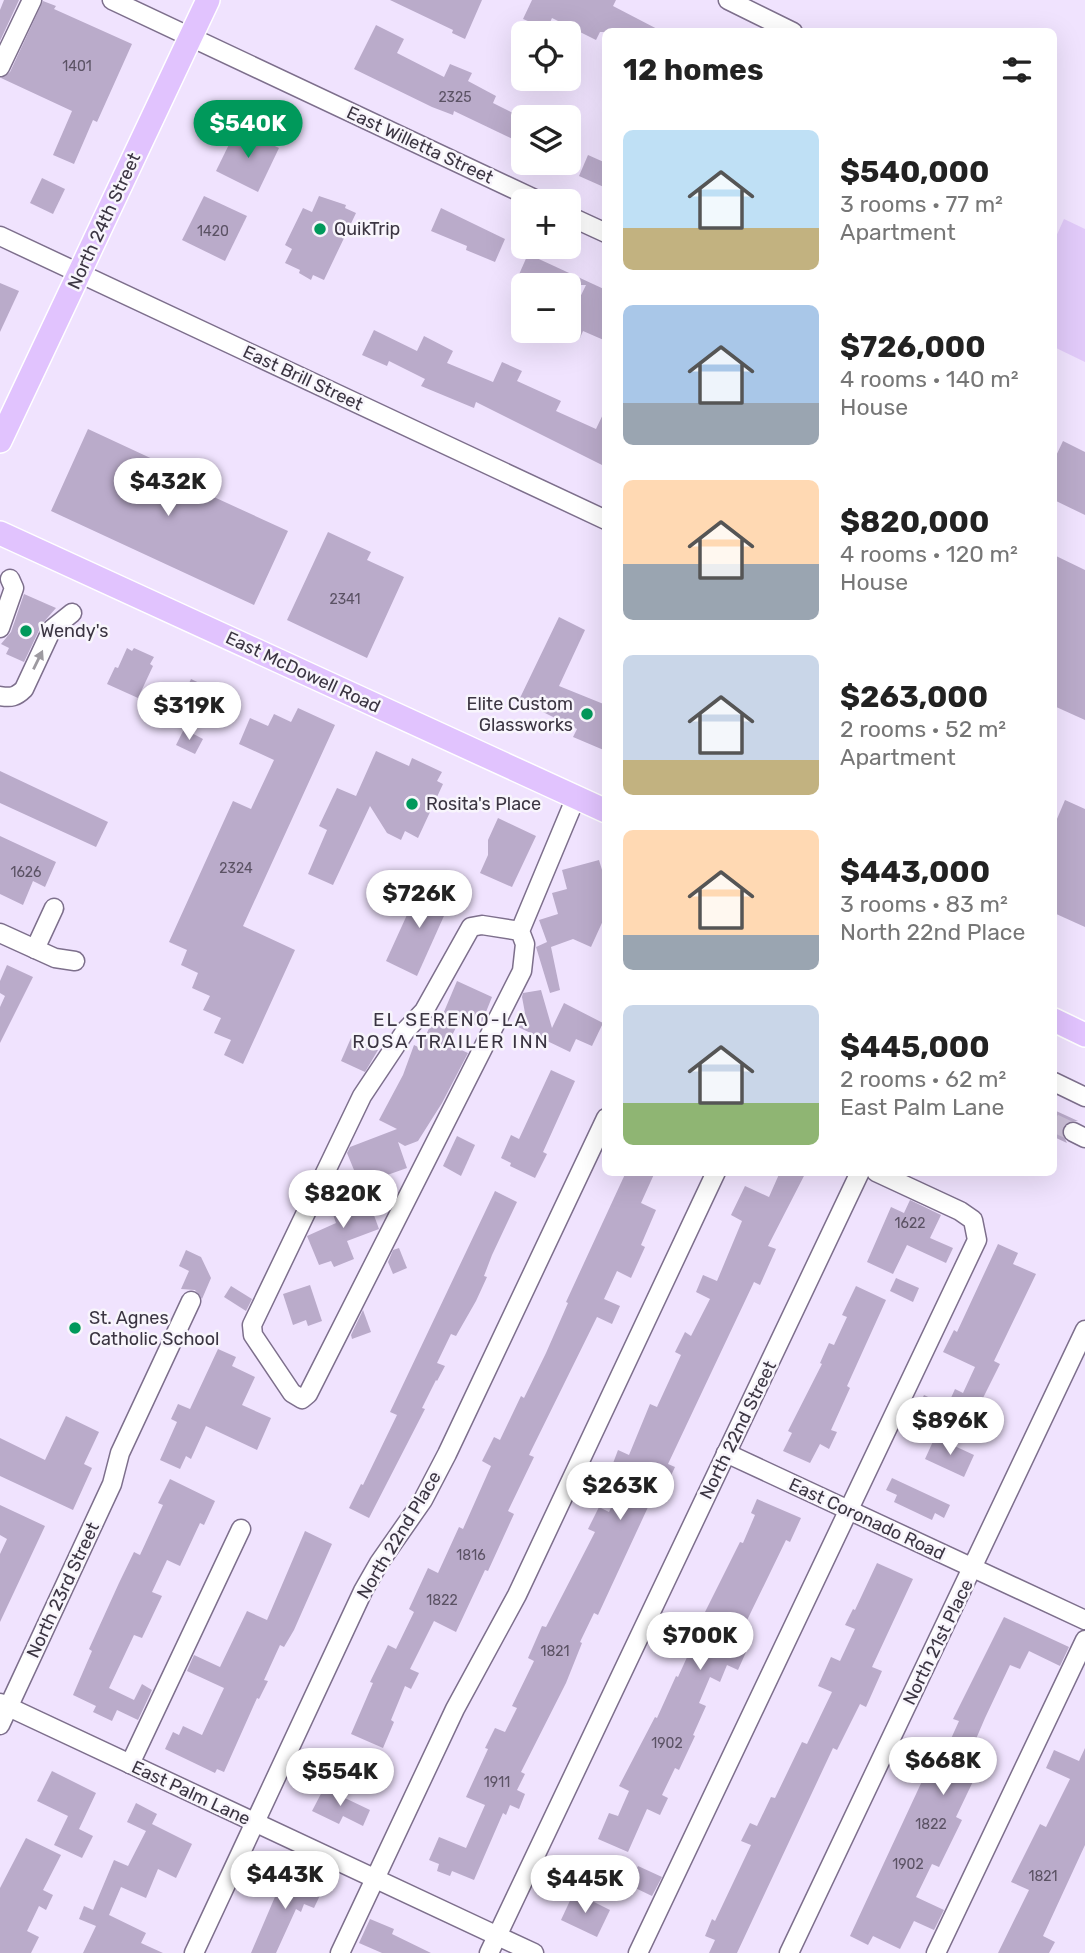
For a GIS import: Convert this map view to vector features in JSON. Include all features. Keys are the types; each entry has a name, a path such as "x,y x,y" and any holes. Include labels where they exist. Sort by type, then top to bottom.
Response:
{"main road":[{"name":"North 24th Street","path":"0,441 208,0"},
{"name":"East McDowell Road","path":"0,533 602,809"},
{"path":"1057,1021 1085,1035"}],"street":[{"path":"0,68 32,0"},
{"name":"East Willetta Street","path":"112,0 513,189"},
{"path":"727,0 785,28"},
{"path":"581,222 602,231"},
{"name":"East Brill Street","path":"0,236 602,518"},
{"path":"0,628 14,588 10,579"},
{"path":"0,695 9,698 18,696 24,689 52,629 72,613"},
{"path":"520,931 482,925 471,927 424,1011 406,1030 362,1096 252,1325 253,1335 292,1393 302,1399 308,1394 522,971 525,944 520,931 576,797"},
{"path":"35,949 54,908"},
{"path":"0,933 55,958 75,961"},
{"path":"1057,1083 1085,1097"},
{"path":"1057,1093 1085,1107"},
{"name":"North 22nd Place","path":"194,1953 363,1591 379,1563 424,1500 602,1126"},
{"path":"340,1953 455,1709 517,1595 714,1176"},
{"name":"North 22nd Street","path":"489,1953 858,1176"},
{"path":"638,1953 977,1240 973,1220 960,1211 885,1176"},
{"name":"North 23rd Street","path":"0,1725 4,1705 112,1484 120,1452 191,1301"},
{"name":"North 21st Place","path":"789,1953 1085,1330"},
{"name":"East Coronado Road","path":"726,1453 1085,1620"},
{"path":"130,1764 241,1529"},
{"path":"936,1953 1085,1640"},
{"name":"East Palm Lane","path":"4,1705 534,1953"}],"shaded area":[{"path":"1064,219 1085,229 1085,362 1057,348 1057,234"}],"building":[{"path":"4,0 19,0 0,41 0,10"},
{"path":"390,0 482,0 465,39 452,33 453,30"},
{"path":"532,0 616,0 613,6 655,28 602,28 596,40 581,32 581,21 558,21 552,18 551,21 523,19"},
{"path":"43,1 56,6 54,9 132,44 97,122 93,120 74,164 53,155 72,111 1,78 10,72"},
{"path":"376,25 404,39 397,53 444,77 450,64 472,73 468,81 496,96 493,103 511,112 511,138 454,111 453,115 432,107 354,69"},
{"path":"237,128 279,148 258,192 216,171"},
{"path":"588,155 602,161 602,186 579,176"},
{"path":"42,178 65,189 53,214 30,203"},
{"path":"204,196 247,216 225,261 182,240"},
{"name":"QuikTrip","path":"319,196 346,205 345,208 356,213 324,280 313,275 311,280 299,273 300,270 285,263 292,249 285,245 303,208 312,212"},
{"path":"441,208 505,239 495,262 466,250 467,246 431,231"},
{"path":"526,259 539,259 569,273 520,273"},
{"path":"581,278 602,288 602,339 583,331 581,336 581,295 586,285 581,285"},
{"path":"0,283 19,291 0,332"},
{"path":"374,330 417,351 424,336 453,351 447,363 493,382 502,362 522,371 517,381 561,401 556,411 596,429 602,416 602,465 476,402 474,408 421,386 425,379 389,361 387,366 362,355"},
{"path":"88,429 159,462 155,470 288,531 254,605 51,511"},
{"path":"1063,441 1085,452 1085,515 1057,501 1057,454"},
{"path":"328,532 371,552 367,560 404,577 367,658 287,620"},
{"path":"1057,556 1085,570 1085,720 1057,707"},
{"name":"Wendy's","path":"24,594 56,608 42,624 24,662 6,654 9,648 1,644 11,632"},
{"path":"559,617 585,630 559,686 602,703 602,749 573,737 577,729 519,700"},
{"path":"127,648 132,651 134,648 154,657 150,664 153,666 138,698 107,684"},
{"path":"191,679 214,690 194,731 172,721"},
{"path":"298,708 335,725 243,926 295,950 243,1064 224,1055 231,1040 214,1033 221,1018 203,1010 210,996 192,988 198,973 181,965 187,950 169,942 233,801 251,809 274,760 239,744 250,718 268,726 274,714 291,722"},
{"path":"184,729 203,739 195,754 176,745"},
{"path":"376,751 409,766 412,758 442,772 437,781 443,784 418,838 405,831 401,840 387,833 370,806 333,885 308,874 327,830 319,826 337,788 356,796"},
{"path":"0,771 108,822 96,847 0,803"},
{"path":"1065,800 1085,809 1085,927 1057,914 1057,819"},
{"path":"498,818 536,836 512,887 480,873 488,855 488,840"},
{"path":"0,836 56,862 45,887 33,881 23,905 0,894"},
{"path":"599,860 602,870 602,923 591,947 573,939 551,947 560,990 550,993 536,947 547,942 539,920 558,914 552,893 567,889 562,870"},
{"path":"421,884 452,898 417,976 386,961"},
{"path":"7,965 33,977 0,1043 0,1007 5,996 0,993 0,981"},
{"path":"457,981 492,997 480,1027 460,1019 448,1044 468,1053 442,1103 418,1141 405,1146 398,1142 407,1168 345,1190 340,1175 354,1170 347,1153 350,1147 397,1129 379,1120 403,1075 414,1045 420,1048 431,1024 438,1026"},
{"path":"541,990 552,1028 564,1003 602,1022 592,1046 576,1039 570,1052 516,1026 523,1011 525,1013 523,993"},
{"path":"351,1038 378,1050 365,1072 341,1061"},
{"path":"551,1070 575,1081 543,1152 547,1154 535,1178 510,1166 511,1163 501,1158 511,1135 519,1139"},
{"path":"1057,1111 1078,1121 1067,1122 1063,1128 1062,1133 1067,1143 1057,1138"},
{"path":"457,1136 475,1145 461,1176 443,1166"},
{"path":"624,1176 653,1176 641,1203 656,1210 641,1245 645,1247 631,1278 617,1271 604,1299 620,1306 612,1324 597,1317 529,1455 534,1457 508,1511 514,1514 456,1632 434,1621 410,1669 419,1673 411,1689 405,1686 383,1748 351,1734 373,1683 370,1682 388,1645 396,1649 414,1612 409,1609 428,1568 438,1573 459,1527 463,1529 491,1466 482,1461 494,1437 500,1440 521,1396 524,1398 568,1303 566,1302"},
{"path":"778,1176 804,1176 768,1246 776,1249 760,1285 754,1282 668,1464 675,1467 662,1495 655,1492 598,1615 594,1613 580,1642 582,1643 566,1683 521,1772 525,1774 517,1790 525,1794 519,1809 510,1805 506,1815 503,1813 474,1880 452,1871 450,1876 437,1871 439,1864 429,1860 439,1837 466,1848 485,1805 466,1797 488,1749 485,1748 495,1728 505,1732 517,1708 512,1706 534,1661 528,1658 542,1626 546,1627 595,1532 588,1529 599,1507 609,1512 628,1473 612,1466 618,1450 629,1455 650,1404 657,1407 681,1355 675,1352 685,1332 691,1336 710,1299 696,1292 703,1275 717,1281 742,1221 731,1215 745,1186 769,1197"},
{"path":"495,1191 517,1202 492,1255 484,1276 487,1277 476,1301 456,1336 451,1334 437,1363 445,1366 369,1518 349,1508 397,1415 390,1412"},
{"path":"367,1196 379,1229 347,1241 354,1259 334,1267 331,1261 319,1265 307,1236 336,1223 329,1203"},
{"path":"910,1200 941,1215 930,1238 953,1248 946,1263 907,1245 893,1274 867,1262 891,1207 904,1213"},
{"path":"998,1244 1018,1253 1013,1264 1036,1274 994,1361 1000,1364 983,1398 998,1405 987,1431 945,1411 955,1389 963,1393 975,1367 943,1352 954,1330 957,1332"},
{"path":"399,1248 407,1268 393,1274 388,1262 393,1250"},
{"path":"186,1250 201,1257 211,1278 202,1299 195,1290 181,1289 189,1271 179,1266"},
{"path":"896,1278 919,1288 913,1302 890,1291"},
{"path":"310,1285 322,1321 308,1326 306,1320 293,1325 283,1294"},
{"path":"231,1286 252,1299 246,1311 224,1297"},
{"path":"856,1286 886,1300 847,1386 850,1388 831,1430 837,1432 829,1449 820,1444 810,1463 783,1451 792,1433 788,1431 822,1364 820,1363 829,1343 834,1345 847,1317 842,1315"},
{"path":"363,1310 371,1332 352,1339 351,1335"},
{"path":"218,1349 236,1357 232,1366 255,1377 242,1405 271,1418 257,1450 206,1426 191,1459 186,1456 180,1469 160,1460 177,1422 171,1419 178,1404 190,1409"},
{"path":"924,1395 943,1404 926,1439 908,1430"},
{"path":"66,1416 99,1432 84,1464 92,1468 73,1510 0,1476 0,1438 45,1460"},
{"path":"935,1437 974,1455 964,1477 925,1459"},
{"path":"892,1478 950,1505 944,1518 935,1513 932,1520 894,1502 897,1495 886,1490"},
{"path":"170,1479 215,1501 204,1525 200,1523 180,1566 167,1560 152,1592 162,1596 142,1638 134,1635 109,1688 134,1700 142,1684 152,1690 138,1720 117,1710 112,1721 93,1712 96,1706 73,1695 92,1651 89,1649 119,1583 134,1552 140,1555 163,1505 158,1503"},
{"path":"757,1499 801,1518 790,1542 786,1540 734,1647 746,1652 738,1670 727,1665 720,1682 710,1677 699,1703 706,1706 693,1735 695,1736 679,1770 675,1768 662,1795 668,1798 660,1815 647,1809 628,1852 598,1839 609,1813 618,1816 629,1791 619,1786 655,1717 657,1718 676,1676 678,1677 704,1620 702,1618 740,1542 743,1543 755,1515 751,1513"},
{"path":"0,1505 45,1526 0,1622 0,1554 7,1539 0,1535"},
{"path":"305,1531 332,1544 294,1630 284,1647 280,1645 264,1680 268,1681 259,1699 257,1698 224,1772 217,1769 215,1773 165,1749 173,1732 179,1735 183,1726 202,1735 224,1688 187,1671 194,1655 220,1667 247,1611 267,1620"},
{"path":"877,1563 913,1579 872,1667 882,1671 866,1707 860,1704 837,1750 833,1748 737,1953 709,1953 715,1940 705,1936 712,1919 715,1921 751,1845 741,1841 750,1823 757,1826 771,1797 775,1798 802,1742 807,1744 832,1692 818,1686 831,1657 840,1661 855,1629 845,1625"},
{"path":"1004,1617 1069,1647 1060,1666 1029,1651 1020,1669 1010,1665 964,1767 977,1773 956,1817 962,1820 939,1867 932,1864 916,1897 944,1910 934,1930 914,1921 900,1949 873,1936 868,1945 850,1936 937,1749 945,1752 959,1721 953,1719"},
{"path":"1085,1748 1085,1845 1043,1936 1055,1942 1049,1953 998,1953 1029,1890 1011,1882 1040,1824 1046,1827 1070,1779 1046,1768 1054,1750 1079,1761"},
{"path":"52,1771 96,1793 79,1829 93,1836 82,1858 54,1845 68,1816 37,1801"},
{"path":"324,1788 370,1810 363,1826 343,1816 339,1824 312,1811"},
{"path":"136,1803 157,1814 152,1824 192,1844 176,1878 158,1869 146,1898 121,1887 109,1915 146,1933 141,1943 163,1953 83,1953 96,1926 79,1919 84,1906 93,1910 114,1860 128,1866 146,1831 127,1822"},
{"path":"26,1838 61,1855 43,1890 53,1895 46,1910 39,1906 27,1931 39,1937 31,1953 0,1953 0,1888"},
{"path":"638,1866 662,1877 652,1896 629,1885"},
{"path":"286,1871 323,1889 314,1908 304,1904 301,1912 296,1909 276,1953 251,1953"},
{"path":"574,1892 610,1910 597,1937 561,1920"},
{"path":"370,1919 394,1929 392,1934 431,1953 382,1953 359,1943"}],"tunnel":[{"path":"1057,1124 1073,1132"}],"place":[{"name":"QuikTrip","path":"320,229"},
{"name":"Wendy's","path":"26,631"},
{"name":"Elite Custom Glassworks","path":"587,714"},
{"name":"Rosita's Place","path":"412,804"},
{"name":"St. Agnes Catholic School","path":"75,1328"}],"district":[{"name":"EL SERENO-LA ROSA TRAILER INN","path":"451,1030"}]}
